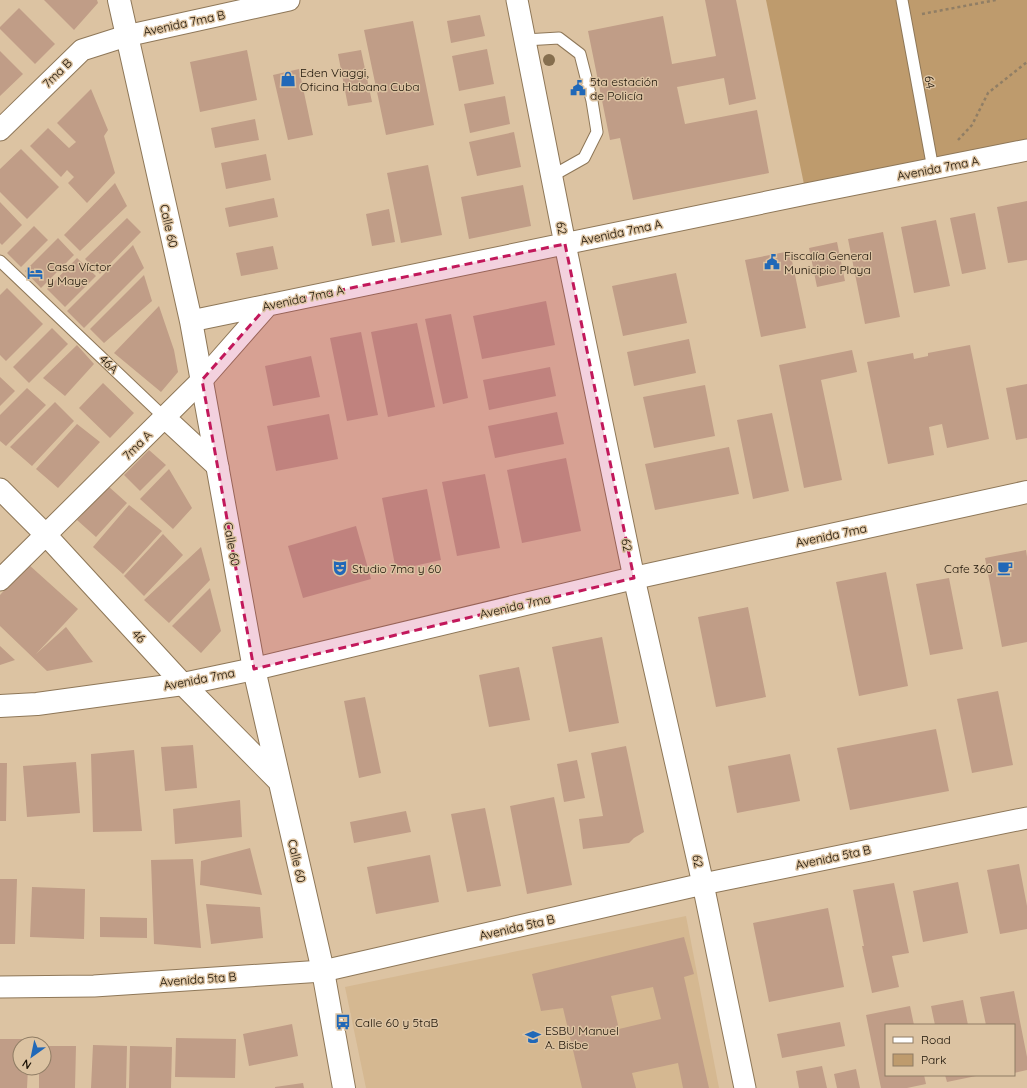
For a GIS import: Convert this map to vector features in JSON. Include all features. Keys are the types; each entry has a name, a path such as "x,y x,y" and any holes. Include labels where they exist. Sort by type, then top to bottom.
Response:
{"street":[{"name":"Calle 60","path":"119,0 191,321 254,669 323,971 344,1088"},
{"name":"Avenida 7ma B","path":"126,36 289,0"},
{"name":"62","path":"517,0 565,244 634,578 703,884 745,1088"},
{"name":"7ma B","path":"0,130 82,50 126,36"},
{"name":"Avenida 7ma A","path":"191,321 1027,150"},
{"name":"7ma A","path":"0,580 202,380 268,305"},
{"name":"46A","path":"164,417 218,467"},
{"name":"46","path":"0,489 46,535 183,684 279,781"},
{"name":"Avenida 7ma","path":"0,706 37,704 183,684 254,669 634,578 1027,492"},
{"name":"Avenida 5ta B","path":"0,987 94,986 323,971 703,884 1027,818"}],"lane":[{"name":"64","path":"902,0 933,169"},
{"path":"525,40 559,38 580,54 592,101 597,132 584,158 552,176"},
{"name":"46A","path":"0,260 164,417"}],"path":[{"path":"905,18 996,0"},
{"path":"957,142 972,125 988,94 1027,62"}],"highlighted area":[{"path":"565,244 634,578 254,669 202,380 268,305"}],"shaded area":[{"name":"ESBU Manuel A. Bisbe","path":"686,916 719,1088 366,1088 345,987"}],"green space":[{"path":"766,0 1027,0 1027,150 806,194"}],"building":[{"path":"44,0 97,0 98,3 74,30"},
{"path":"705,0 736,0 756,99 729,105 724,78 677,87 685,124 757,110 769,173 633,200 620,138 610,140 588,31 663,16 672,64 716,56"},
{"path":"19,8 55,44 35,64 0,29 0,27"},
{"path":"480,15 485,36 451,43 447,21"},
{"path":"413,21 434,125 386,135 364,30"},
{"path":"487,49 494,84 459,91 452,56"},
{"path":"247,50 257,100 200,112 190,62"},
{"path":"361,50 372,102 348,106 338,54"},
{"path":"0,51 23,74 0,96"},
{"path":"299,69 313,135 288,140 273,75"},
{"path":"91,89 108,130 104,136 115,173 87,203 68,183 74,177 67,170 61,177 30,146 48,128 69,148 76,142 57,123"},
{"path":"505,96 510,124 470,133 464,104"},
{"path":"255,119 259,140 215,148 211,128"},
{"path":"514,132 521,167 477,176 469,142"},
{"path":"21,149 59,187 27,219 0,192 0,169"},
{"path":"266,154 271,180 226,189 221,163"},
{"path":"428,165 442,235 401,243 387,173"},
{"path":"115,183 127,206 80,251 64,235"},
{"path":"523,185 531,226 469,239 461,197"},
{"path":"274,198 278,217 229,227 225,208"},
{"path":"1027,201 1027,260 1008,263 997,207"},
{"path":"0,202 22,225 2,245 0,243"},
{"path":"389,209 395,242 372,246 366,214"},
{"path":"975,213 986,269 962,274 950,218"},
{"path":"127,218 141,232 100,274 85,259"},
{"path":"936,220 950,286 914,293 901,227"},
{"path":"34,226 48,240 21,267 7,253"},
{"path":"883,232 900,317 865,324 848,239"},
{"path":"58,238 74,255 41,288 25,271"},
{"path":"837,242 845,281 817,287 809,248"},
{"path":"133,245 144,268 84,328 67,311"},
{"path":"273,246 278,269 241,276 236,253"},
{"path":"790,251 806,328 761,337 745,260"},
{"path":"77,258 96,276 65,307 47,289"},
{"path":"676,273 687,323 623,336 612,286"},
{"path":"144,275 152,301 104,343 90,329"},
{"path":"7,288 43,324 6,361 0,355 0,295"},
{"path":"546,301 555,345 482,359 473,316"},
{"path":"159,306 174,350 178,372 161,392 114,353"},
{"path":"451,314 468,398 443,404 425,319"},
{"path":"417,323 435,407 388,417 371,332"},
{"path":"52,328 68,344 29,383 13,367"},
{"path":"361,332 378,415 347,421 330,338"},
{"path":"689,339 696,373 634,386 627,352"},
{"path":"77,345 94,364 65,396 43,378"},
{"path":"970,345 989,439 947,448 942,424 929,427 934,455 888,464 867,362 913,353 914,359 928,356 928,353"},
{"path":"852,350 857,372 821,380 842,480 804,488 779,365"},
{"path":"311,356 320,397 273,406 265,366"},
{"path":"550,367 556,396 489,410 483,380"},
{"path":"0,377 15,391 0,406"},
{"path":"103,383 134,413 110,438 79,408"},
{"path":"1027,384 1027,438 1016,440 1006,388"},
{"path":"705,385 715,436 654,448 643,397"},
{"path":"27,388 46,405 6,446 0,441 0,415"},
{"path":"55,402 74,421 32,466 10,447"},
{"path":"557,412 564,444 495,458 488,426"},
{"path":"772,413 789,491 753,499 737,420"},
{"path":"329,414 338,459 276,471 267,426"},
{"path":"77,424 100,442 58,488 36,469"},
{"path":"729,447 739,494 655,510 645,464"},
{"path":"149,450 166,465 140,491 124,475"},
{"path":"566,458 581,531 522,543 507,470"},
{"path":"169,469 192,508 173,529 140,499"},
{"path":"485,474 500,548 457,556 442,482"},
{"path":"108,486 127,503 96,537 77,520"},
{"path":"427,489 441,560 396,570 382,498"},
{"path":"129,505 162,531 123,574 93,547"},
{"path":"356,526 371,579 303,598 288,546"},
{"path":"163,534 183,555 144,596 124,576"},
{"path":"201,547 210,580 169,623 144,600"},
{"path":"1026,550 1027,642 1002,647 985,558"},
{"path":"28,564 78,609 36,654 66,627 93,662 47,671 0,626 0,595"},
{"path":"886,572 908,686 859,696 836,582"},
{"path":"949,578 963,649 930,655 916,584"},
{"path":"210,588 221,631 201,653 172,626"},
{"path":"748,607 766,697 716,707 698,617"},
{"path":"602,637 619,723 569,732 552,647"},
{"path":"0,646 15,660 0,665"},
{"path":"519,667 530,720 489,727 479,675"},
{"path":"998,691 1013,765 972,773 957,699"},
{"path":"365,697 381,773 359,778 344,701"},
{"path":"936,729 949,791 850,810 837,748"},
{"path":"193,745 197,788 165,791 161,747"},
{"path":"626,746 644,832 629,843 583,849 579,819 603,816 591,753"},
{"path":"134,750 142,831 93,832 91,754"},
{"path":"790,754 800,801 737,813 728,766"},
{"path":"577,760 585,798 564,802 557,764"},
{"path":"76,762 80,813 27,817 23,766"},
{"path":"0,763 7,763 6,821 0,821"},
{"path":"554,797 572,885 527,894 510,806"},
{"path":"240,800 242,837 175,844 173,809"},
{"path":"485,808 501,886 467,892 451,814"},
{"path":"406,811 411,832 354,843 350,822"},
{"path":"250,848 262,895 200,885 201,861"},
{"path":"430,855 439,902 376,914 367,867"},
{"path":"193,859 201,948 154,944 151,860"},
{"path":"1019,864 1027,906 1027,929 1000,934 987,870"},
{"path":"0,879 17,879 15,944 0,944"},
{"path":"958,882 968,933 923,942 913,891"},
{"path":"894,883 909,953 892,956 899,987 872,993 862,946 864,946 853,890"},
{"path":"32,887 85,889 84,939 30,937"},
{"path":"206,904 260,907 263,938 211,944"},
{"path":"828,908 844,987 769,1002 753,923"},
{"path":"100,917 147,918 147,938 100,937"},
{"path":"684,937 694,974 684,977 709,1088 683,1088 678,1063 632,1073 636,1088 582,1088 563,1008 541,1011 532,974","holes":["653,987 661,1019 619,1029 611,996"]},
{"path":"1014,991 1027,1057 1027,1070 1015,1073 1015,1024 986,1024 980,997"},
{"path":"963,1000 968,1024 935,1024 931,1006"},
{"path":"910,1006 914,1024 885,1024 885,1076 924,1076 926,1084 907,1088 881,1088 866,1015"},
{"path":"840,1022 845,1046 782,1058 777,1034"},
{"path":"292,1024 298,1056 249,1066 243,1034"},
{"path":"176,1038 236,1039 235,1078 175,1077"},
{"path":"0,1039 12,1039 12,1076 28,1076 27,1088 0,1088"},
{"path":"93,1045 127,1046 126,1088 91,1088"},
{"path":"52,1046 76,1046 75,1088 39,1088 39,1076 52,1076"},
{"path":"130,1046 172,1047 171,1088 129,1088"},
{"path":"822,1066 827,1088 799,1088 796,1071"},
{"path":"856,1069 860,1088 837,1088 834,1074"},
{"path":"945,1076 976,1076 947,1082"},
{"path":"303,1083 304,1088 275,1088 275,1087"}],"place":[{"name":"Eden Viaggi, Oficina Habana Cuba","path":"288,79"},
{"name":"5ta estación de Policía","path":"578,88"},
{"name":"Fiscalía General Municipio Playa","path":"772,262"},
{"name":"Casa Víctor y Maye","path":"35,273"},
{"name":"Studio 7ma y 60","path":"340,568"},
{"name":"Cafe 360","path":"1005,568"},
{"name":"Calle 60 y 5taB","path":"343,1022"},
{"name":"ESBU Manuel A. Bisbe","path":"533,1037"}]}
